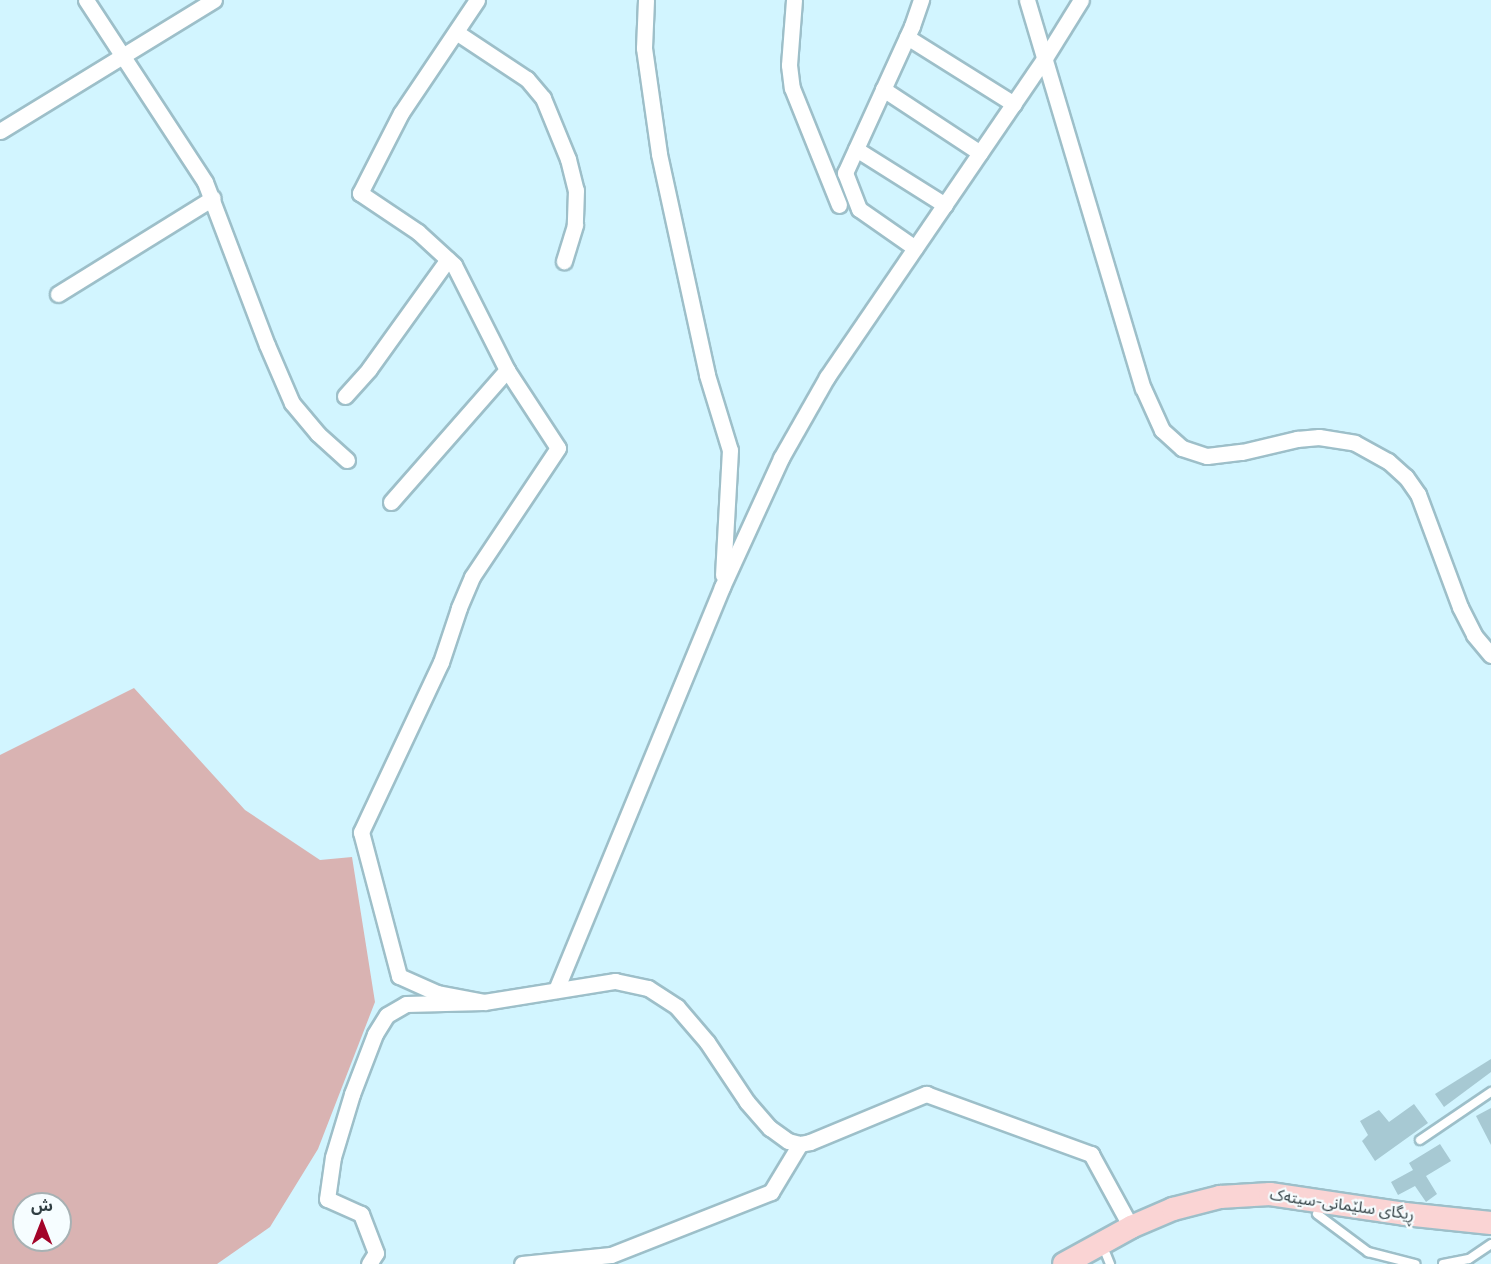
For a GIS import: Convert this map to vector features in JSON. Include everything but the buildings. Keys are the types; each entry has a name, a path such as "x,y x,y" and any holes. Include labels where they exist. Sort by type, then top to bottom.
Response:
{"main road":[{"name":"ڕیگای سلێمانی-سیتەک","path":"1064,1264 1131,1227 1195,1201 1248,1195 1270,1194 1404,1221 1491,1234"},
{"name":"ڕیگای سلێمانی-سیتەک","path":"1101,1261 1156,1228 1198,1212 1246,1208 1404,1221 1491,1223"}],"street":[{"path":"86,0 193,163 213,198 249,301 292,403 318,434 347,460"},
{"path":"0,132 214,0"},
{"path":"477,0 401,113 360,193 406,223 448,259 462,278 507,370 558,448 472,577 455,616 441,662 361,832 399,976 437,993 484,1002"},
{"path":"646,0 644,48 659,154 707,375 730,450 722,587"},
{"path":"794,0 789,65 792,88 839,205"},
{"path":"915,248 859,209 845,173 907,37 921,0"},
{"path":"1027,0 1143,388 1162,430 1182,448 1207,456 1236,453 1296,439 1319,437 1354,443 1388,461 1406,477 1418,494 1460,607 1474,635 1491,655"},
{"path":"556,990 722,587 781,458 827,377 1045,58 1081,0"},
{"path":"456,32 527,79 543,98 568,159 576,190 575,225 564,261"},
{"path":"907,37 1014,104"},
{"path":"883,89 980,153"},
{"path":"856,149 945,205"},
{"path":"58,294 213,198"},
{"path":"345,396 369,369 448,259"},
{"path":"391,502 507,370"},
{"path":"369,1264 376,1253 361,1214 327,1199 333,1157 352,1094 375,1035 387,1015 406,1004 484,1002 615,981 636,984 659,994 691,1022 747,1102 770,1128 788,1141 800,1144 926,1094 1091,1154 1131,1227"},
{"path":"522,1264 611,1255 771,1192 800,1144"}],"lane":[{"path":"1420,1140 1491,1092"},
{"path":"1317,1214 1368,1252 1415,1264"},
{"path":"1443,1264 1469,1259 1491,1244"}],"shaded area":[{"path":"134,688 245,810 320,860 352,857 375,1002 318,1149 270,1227 217,1264 0,1264 0,755"}]}
